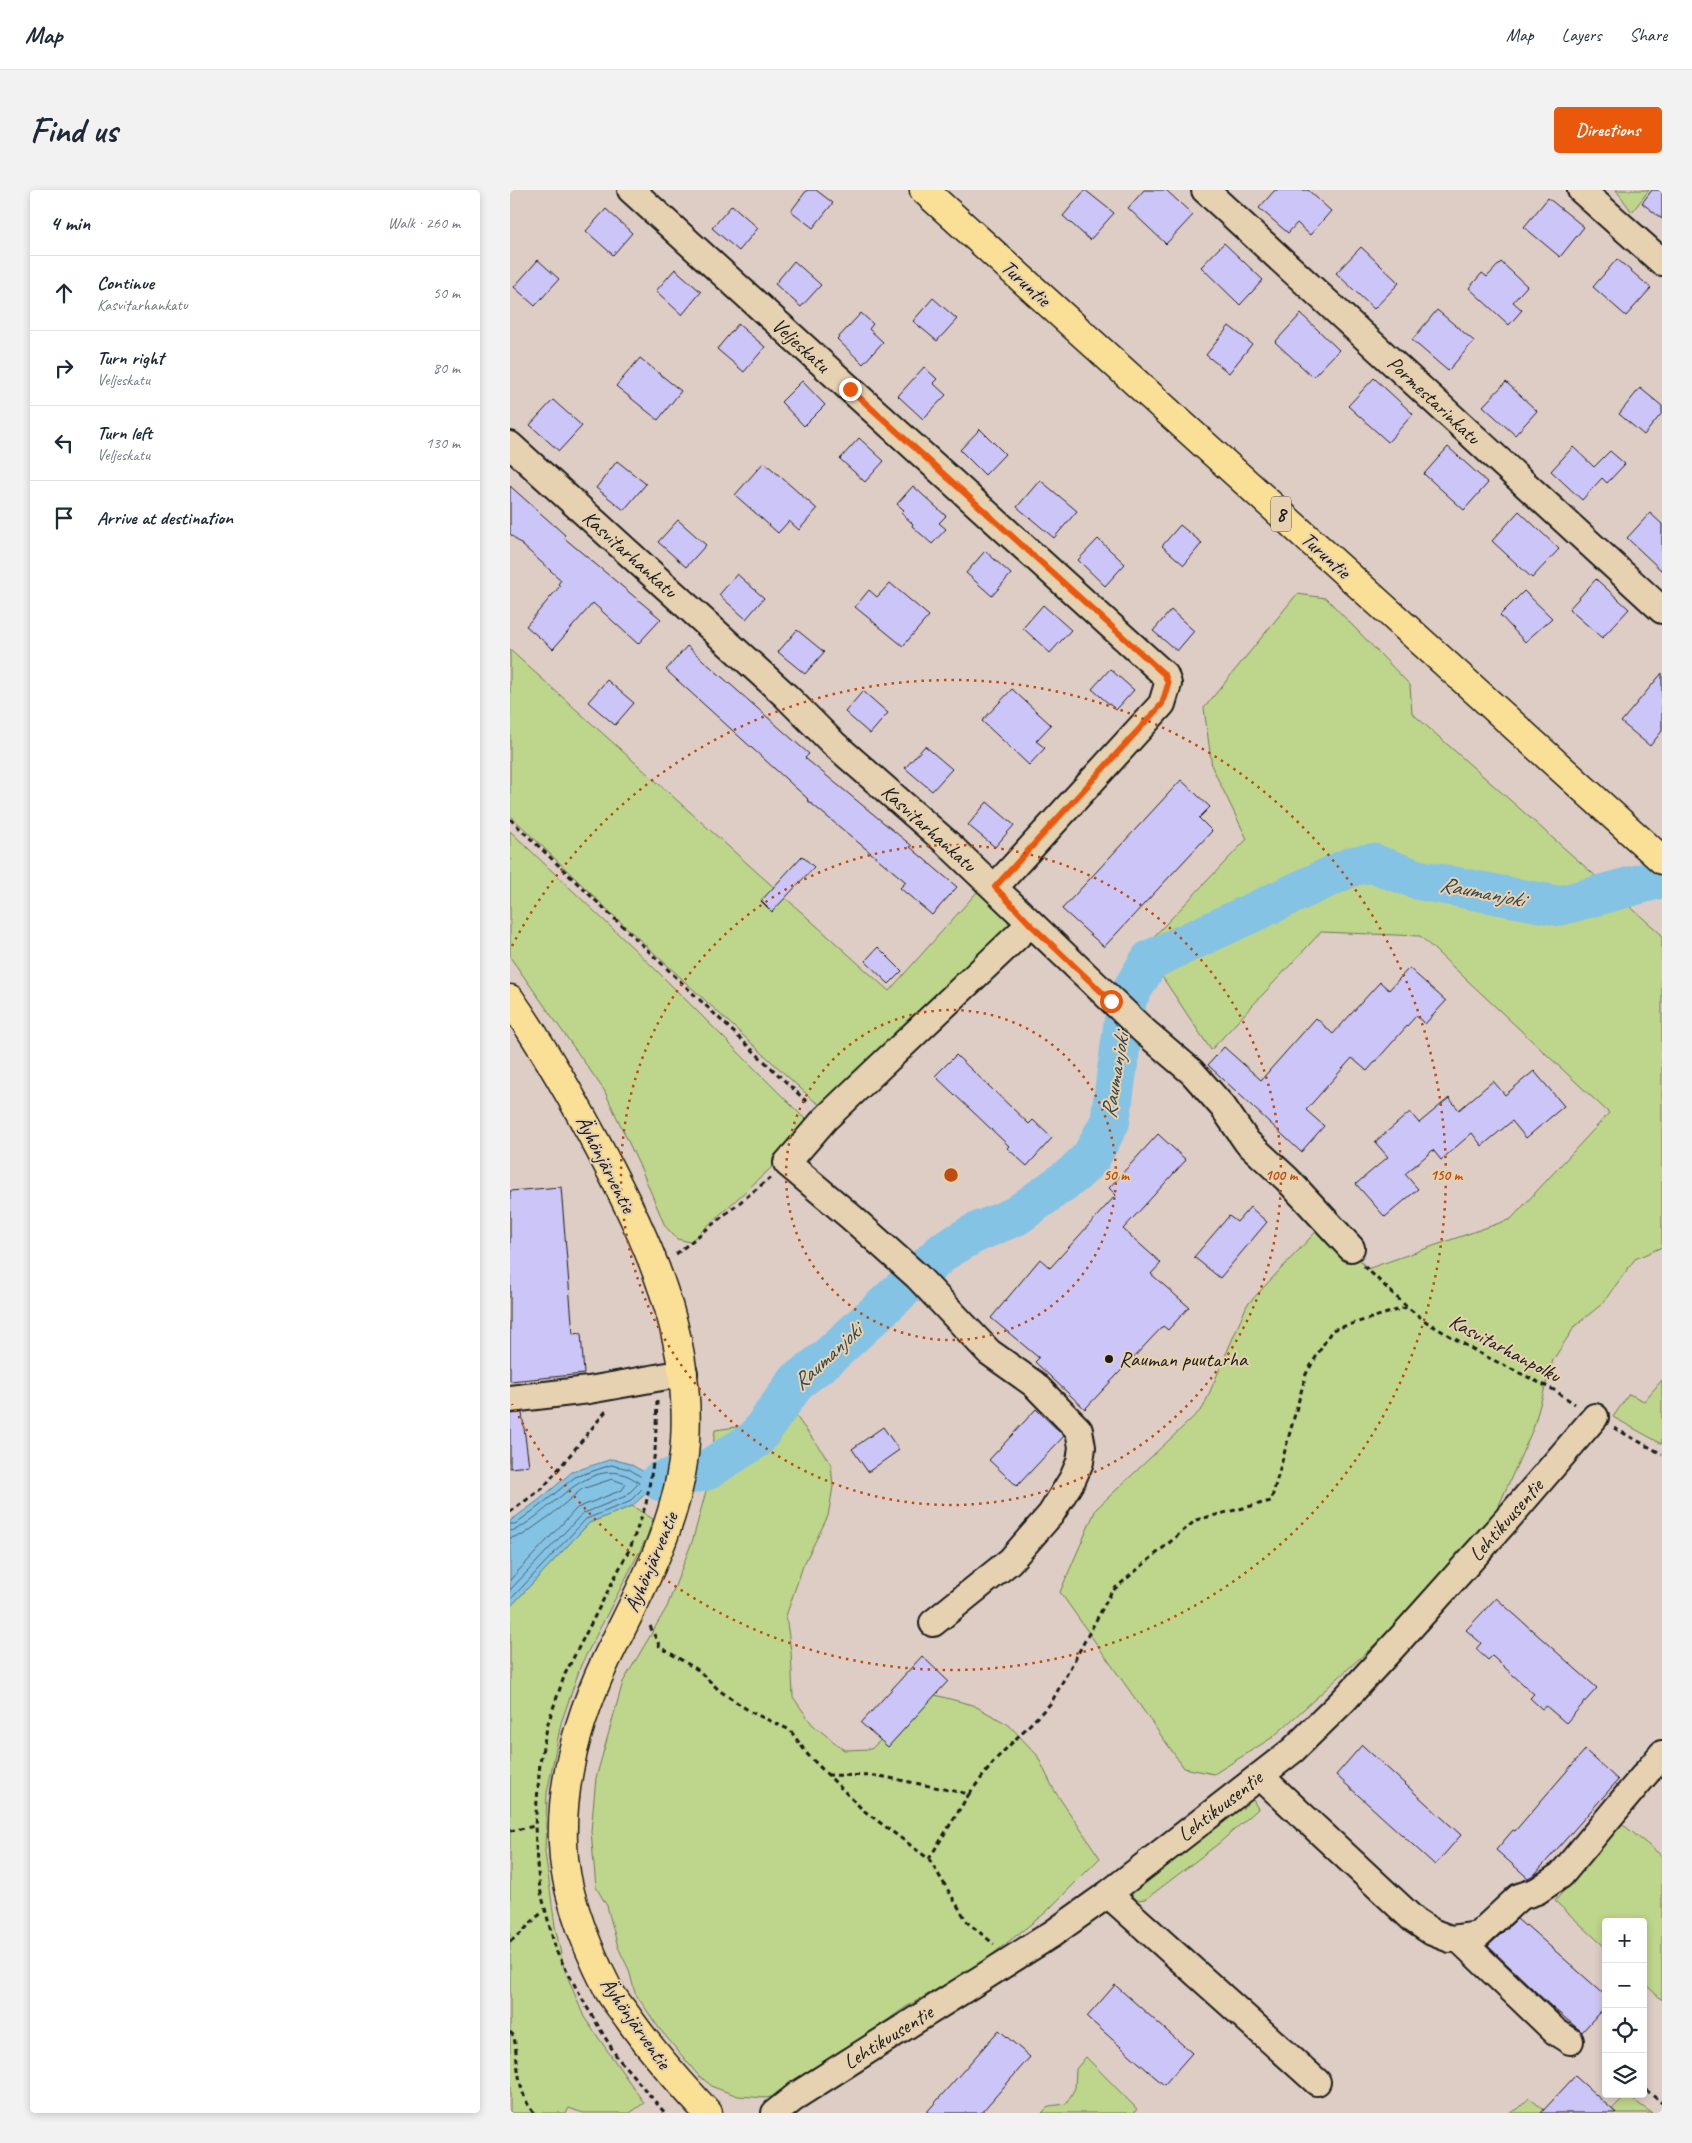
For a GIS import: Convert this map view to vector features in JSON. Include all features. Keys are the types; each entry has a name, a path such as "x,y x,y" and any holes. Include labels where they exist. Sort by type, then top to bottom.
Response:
{"main road":[{"name":"Turuntie","path":"924,190 1662,860"},
{"name":"Äyhönjärventie","path":"510,999 535,1035 576,1105 618,1185 656,1267 672,1318 684,1373 686,1439 676,1502 666,1534 638,1599 592,1693 572,1750 565,1796 563,1845 571,1898 585,1938 609,1991 662,2061 708,2113"}],"street":[{"name":"Veljeskatu","path":"631,190 1165,675 1168,684 1162,704 995,887"},
{"name":"Pormestarinkatu","path":"1205,190 1662,610"},
{"path":"1580,190 1662,262"},
{"name":"Kasvitarhankatu","path":"510,445 779,690 834,744 995,887 1030,924 1111,1001 1192,1072 1224,1107 1247,1142 1287,1179 1351,1248"},
{"path":"932,1623 1010,1561 1052,1514 1080,1462 1082,1446 1079,1430 1034,1384 989,1352 916,1276 851,1217 787,1163 825,1119 1030,924"},
{"path":"510,1399 589,1390 684,1373"},
{"name":"Lehtikuusentie","path":"775,2113 799,2094 1052,1934 1108,1894 1293,1750 1344,1700 1510,1516 1595,1417"},
{"path":"1260,1776 1414,1920 1432,1932 1450,1939 1478,1935 1519,1897 1537,1891 1562,1875 1662,1754"},
{"path":"1108,1894 1316,2082"},
{"path":"1458,1938 1556,2032 1570,2040"}],"path":[{"path":"510,818 825,1119"},
{"path":"656,1267 685,1248 787,1163"},
{"name":"Kasvitarhanpolku","path":"1351,1248 1367,1269 1407,1307 1428,1323 1471,1348 1554,1390 1595,1417 1662,1454"},
{"path":"929,1859 969,1794 996,1759 1051,1703 1112,1591 1196,1520 1272,1501 1306,1374 1332,1330 1407,1307"},
{"path":"646,1504 655,1452 658,1411 656,1378"},
{"path":"510,1512 543,1488 607,1410"},
{"path":"638,1599 660,1647 698,1670 720,1691 751,1712 790,1730 808,1755 863,1810 929,1859 968,1922 1012,1959"},
{"path":"827,1775 880,1776 969,1794"},
{"path":"510,1831 535,1826"},
{"path":"510,1941 546,1911"},
{"path":"510,2032 514,2036 526,2105 534,2113"},
{"path":"1647,2091 1662,2103"}],"green space":[{"path":"1616,190 1649,190 1632,212"},
{"path":"1297,594 1326,598 1410,685 1412,713 1662,935 1662,1247 1635,1259 1602,1304 1575,1326 1553,1360 1533,1429 1495,1514 1413,1610 1273,1737 1214,1774 1184,1768 1060,1592 1096,1509 1203,1408 1247,1305 1326,1221 1367,1269 1511,1219 1609,1113 1420,936 1321,932 1211,1050 1143,948 1247,839 1212,767 1204,708"},
{"path":"510,650 889,991 977,892 1003,911 1009,924 1005,935 825,1108 813,1100 614,916 510,815"},
{"path":"510,831 653,967 808,1122 771,1168 690,1242 677,1239 665,1226 642,1171 604,1090 510,957"},
{"path":"1662,1380 1662,1444 1613,1417 1629,1394 1644,1401"},
{"path":"784,1409 793,1412 831,1464 833,1487 828,1516 803,1566 786,1616 791,1651 793,1697 812,1724 844,1750 871,1749 931,1694 973,1705 1009,1725 1037,1755 1054,1790 1100,1858 1045,1913 961,1979 956,1978 906,2007 785,2094 766,2098 738,2096 713,2087 698,2075 658,2027 635,1993 629,1970 618,1947 607,1906 596,1887 591,1831 596,1778 623,1682 667,1607 693,1539 709,1480 715,1430 757,1424"},
{"path":"632,1506 653,1519 646,1539 581,1665 561,1723 547,1793 545,1852 555,1926 564,1968 584,2017 644,2103 630,2113 583,2113 569,2108 566,2113 510,2113 510,1607 589,1523"},
{"path":"1252,1798 1258,1809 1218,1844 1146,1899 1137,1900 1131,1894"},
{"path":"1621,1823 1662,1856 1662,2000 1647,1986 1647,1918 1602,1918 1602,1944 1555,1901"},
{"path":"1086,2057 1137,2109 1134,2113 1042,2113 1049,2106 1066,2104 1075,2088 1076,2069"},
{"path":"1529,2098 1548,2113 1509,2113 1518,2109"},
{"path":"1623,2098 1630,2098 1652,2113 1617,2113 1612,2109"}],"water":[{"path":"612,1459 630,1464 660,1481 632,1506 589,1523 510,1607 510,1548 513,1543 510,1544 510,1521 539,1500 572,1472"}],"building":[{"path":"807,190 816,190 833,203 813,228 791,211"},
{"path":"1085,190 1114,213 1090,240 1063,216"},
{"path":"1144,190 1166,190 1193,215 1166,244 1128,208"},
{"path":"1275,190 1308,190 1331,211 1310,235 1297,223 1288,233 1259,208"},
{"path":"1652,190 1662,190 1662,219 1642,203"},
{"path":"1548,198 1584,227 1560,257 1524,227"},
{"path":"732,205 758,228 739,251 712,228"},
{"path":"606,209 632,233 613,255 586,231"},
{"path":"1224,243 1263,280 1240,305 1201,267"},
{"path":"1361,247 1399,283 1374,309 1336,273"},
{"path":"1617,259 1651,288 1626,316 1593,287"},
{"path":"538,260 559,279 535,306 514,287"},
{"path":"794,261 821,285 801,307 775,284"},
{"path":"1501,262 1527,286 1513,302 1522,310 1509,325 1469,288 1482,273 1487,277"},
{"path":"675,269 701,292 682,315 656,291"},
{"path":"933,298 957,319 937,341 913,321"},
{"path":"1437,310 1474,341 1448,371 1412,340"},
{"path":"861,313 873,324 869,329 883,342 863,364 837,339"},
{"path":"1301,314 1339,350 1313,377 1275,342"},
{"path":"738,324 765,347 744,372 717,349"},
{"path":"1229,326 1252,344 1229,373 1206,355"},
{"path":"640,358 681,391 658,420 616,386"},
{"path":"924,367 937,379 933,383 946,395 923,419 898,396"},
{"path":"1374,378 1413,414 1388,442 1348,406"},
{"path":"802,381 825,405 804,426 781,402"},
{"path":"1506,382 1537,411 1515,435 1483,406"},
{"path":"1640,388 1662,406 1662,413 1644,435 1619,414"},
{"path":"553,400 582,426 559,451 530,425"},
{"path":"980,429 1005,454 985,475 960,450"},
{"path":"859,438 884,461 865,482 840,459"},
{"path":"1448,447 1488,483 1464,510 1424,474"},
{"path":"1573,447 1594,467 1610,451 1625,464 1607,483 1602,478 1582,500 1551,471"},
{"path":"617,461 646,484 624,510 596,488"},
{"path":"764,462 817,509 799,530 789,521 778,533 735,495"},
{"path":"1040,480 1077,511 1054,538 1017,507"},
{"path":"510,486 565,535 563,537 661,619 638,644 593,603 553,649 526,626 560,586 558,584 561,580 510,534"},
{"path":"913,486 946,516 939,523 946,529 932,544 912,526 913,524 901,513 904,510 897,504"},
{"path":"1519,511 1559,549 1532,578 1492,541"},
{"path":"1650,513 1662,524 1662,571 1627,538"},
{"path":"678,520 706,545 686,567 658,542"},
{"path":"1180,525 1202,543 1184,565 1162,546"},
{"path":"1098,539 1125,564 1105,586 1078,560"},
{"path":"985,551 1011,574 992,596 966,573"},
{"path":"737,574 764,598 746,619 719,595"},
{"path":"1596,579 1629,609 1602,638 1569,609"},
{"path":"890,583 929,616 903,646 855,607 869,590 877,597"},
{"path":"1524,591 1552,618 1525,642 1500,615"},
{"path":"1043,605 1071,630 1050,653 1023,628"},
{"path":"1171,610 1194,631 1177,651 1153,631"},
{"path":"797,630 824,652 805,674 778,652"},
{"path":"687,646 809,754 805,758 912,846 910,847 957,887 932,915 900,888 906,882 807,800 666,670"},
{"path":"1110,669 1134,690 1116,710 1092,689"},
{"path":"1662,673 1662,731 1650,746 1621,722"},
{"path":"607,680 634,703 615,725 588,702"},
{"path":"1012,689 1051,725 1036,741 1045,748 1029,765 982,721"},
{"path":"863,691 888,713 870,734 845,712"},
{"path":"925,746 952,769 932,791 905,768"},
{"path":"1181,780 1210,807 1199,818 1212,831 1104,947 1062,909"},
{"path":"987,802 1014,825 995,847 968,825"},
{"path":"802,856 814,867 772,912 761,901"},
{"path":"878,947 902,971 889,984 865,961"},
{"path":"1409,968 1446,1001 1425,1024 1416,1016 1367,1071 1352,1058 1306,1110 1324,1126 1301,1152 1208,1065 1224,1047 1261,1080 1316,1018 1333,1034 1380,982 1389,990"},
{"path":"956,1055 1029,1124 1033,1120 1052,1138 1027,1166 1007,1148 1009,1146 935,1076"},
{"path":"1534,1071 1564,1106 1526,1138 1512,1121 1482,1146 1472,1133 1441,1160 1433,1150 1405,1174 1418,1189 1385,1217 1356,1184 1388,1157 1375,1142 1410,1112 1419,1123 1449,1098 1459,1110 1493,1081 1505,1095"},
{"path":"1158,1134 1186,1160 1123,1229 1161,1263 1151,1274 1189,1307 1168,1330 1163,1326 1085,1409 1035,1362 1039,1358 991,1318 1040,1259 1050,1268 1116,1195 1109,1188"},
{"path":"561,1187 573,1334 581,1333 584,1374 510,1381 510,1191"},
{"path":"1250,1207 1267,1222 1220,1278 1194,1257 1229,1216 1237,1222"},
{"path":"1036,1409 1064,1436 1017,1486 989,1460"},
{"path":"522,1413 529,1466 510,1468 510,1414"},
{"path":"883,1427 899,1450 868,1472 852,1449"},
{"path":"1496,1598 1597,1688 1566,1723 1546,1706 1542,1709 1530,1698 1534,1694 1492,1656 1488,1660 1476,1649 1481,1643 1466,1630"},
{"path":"922,1656 948,1681 888,1747 861,1723"},
{"path":"1362,1745 1461,1835 1435,1865 1336,1775"},
{"path":"1585,1750 1618,1780 1535,1874 1528,1878 1496,1850 1513,1830 1515,1831"},
{"path":"1517,1919 1602,1992 1602,2010 1582,2032 1553,2008 1488,1946"},
{"path":"1115,1985 1192,2053 1164,2085 1087,2017"},
{"path":"999,2030 1030,2057 981,2113 926,2113"},
{"path":"1575,2076 1616,2113 1541,2113"}],"waterway":[{"name":"Raumanjoki","path":"660,1481 705,1471 756,1439 796,1382 826,1359 944,1251 975,1233 1016,1216 1074,1174 1091,1157 1110,1122 1127,998 1150,960 1353,866 1372,863 1419,880 1559,906 1662,878"}],"place":[{"name":"Rauman puutarha","path":"1109,1359"}],"route":[{"path":"850,389 1165,675 1168,684 1162,704 995,887 1030,924 1111,1001"}]}
